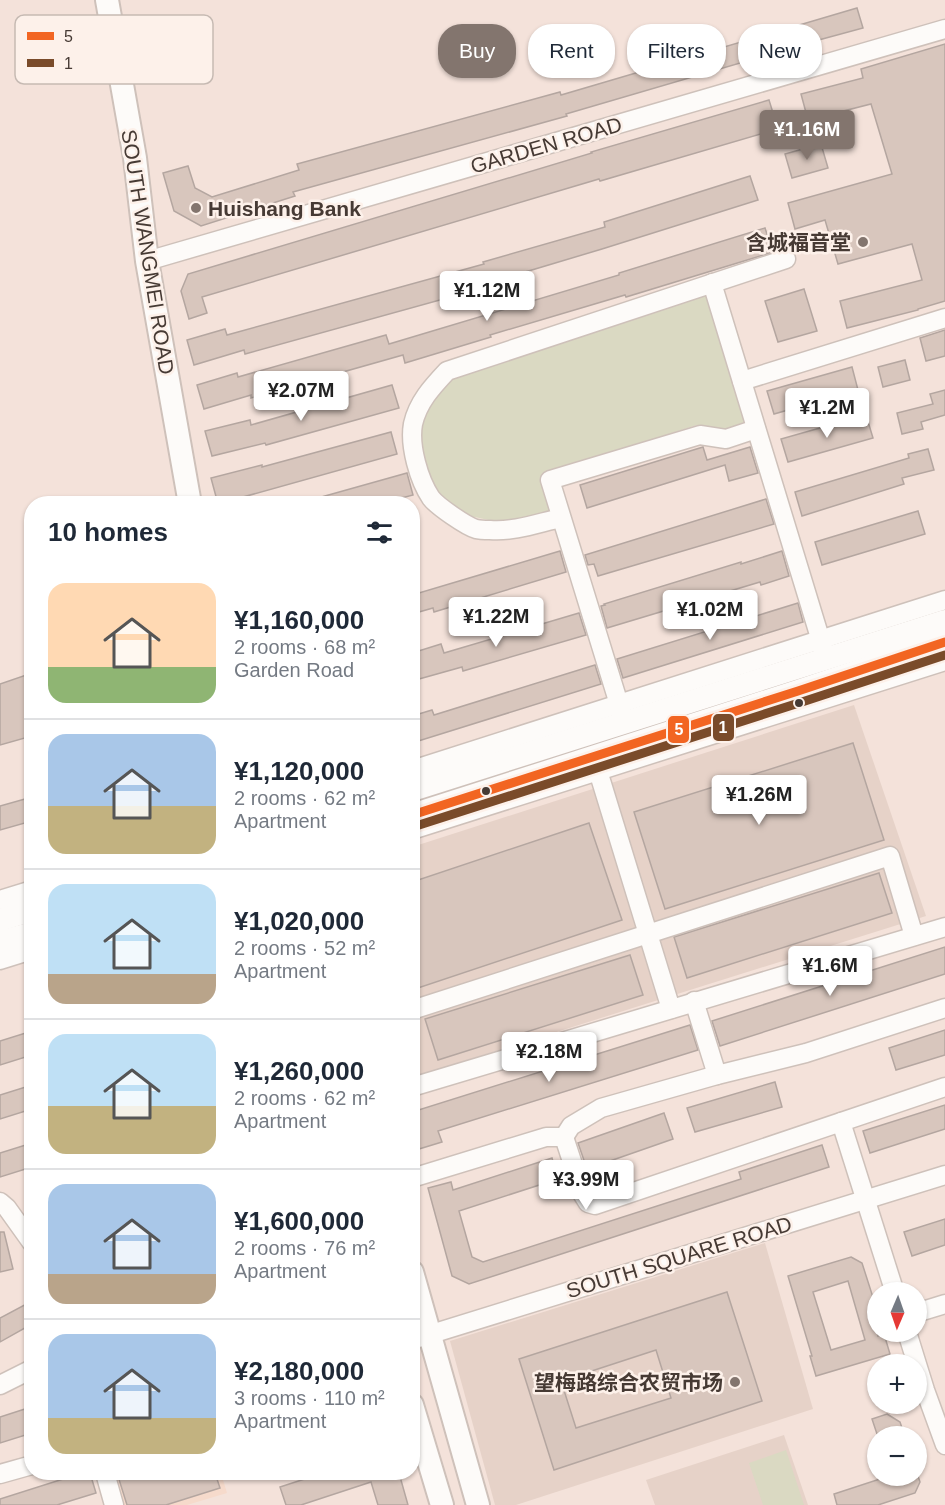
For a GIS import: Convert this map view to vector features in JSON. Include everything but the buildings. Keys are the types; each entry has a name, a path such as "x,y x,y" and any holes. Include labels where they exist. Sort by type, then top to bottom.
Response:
{"main road":[{"name":"SOUTH WANGMEI ROAD","path":"106,0 109,15"},
{"name":"SOUTH WANGMEI ROAD","path":"121,84 135,158 147,261 189,496"},
{"path":"830,669 945,621"},
{"path":"420,785 445,770 628,733 830,669 945,642"},
{"path":"420,814 456,809 596,764 628,733"},
{"path":"0,920 24,912"},
{"path":"0,942 24,935"},
{"path":"421,1337 478,1505"},
{"path":"420,1432 442,1505"}],"street":[{"name":"GARDEN ROAD","path":"147,261 945,29"},
{"path":"561,518 505,531 477,529 432,500 418,473 412,441 416,415 428,391 447,371 786,259"},
{"path":"712,283 830,669"},
{"path":"742,381 945,318"},
{"path":"756,429 726,439 700,435 550,480 628,733 830,669 945,600"},
{"path":"830,669 945,661"},
{"path":"596,764 671,1009"},
{"path":"420,770 445,770 456,809 420,826"},
{"path":"420,1007 890,856 914,936"},
{"path":"0,900 24,892"},
{"path":"420,1085 945,927"},
{"path":"0,960 24,952"},
{"path":"694,1001 717,1075"},
{"path":"564,1137 571,1126 601,1108 717,1075 806,1053 945,1008"},
{"path":"564,1137 583,1195 588,1203 595,1205 945,1087"},
{"path":"841,1122 892,1282"},
{"path":"420,1176 546,1137 564,1137"},
{"name":"SOUTH SQUARE ROAD","path":"421,1337 945,1175"},
{"path":"0,1202 24,1232"},
{"path":"927,1310 945,1305"},
{"path":"911,1342 925,1390 945,1444"},
{"path":"0,1385 24,1378"},
{"path":"0,1474 24,1467"},
{"path":"107,1480 114,1505"}],"shaded area":[{"path":"854,705 926,916 420,1075 420,844"},
{"path":"765,1243 813,1409 516,1505 495,1505 450,1341"},
{"path":"784,1435 808,1505 655,1505 646,1480"},
{"path":"114,1480 223,1480 227,1493 187,1505 122,1505"}],"green space":[{"path":"707,289 750,420 723,430 697,425 553,471 551,510 517,521 493,521 461,514 437,495 416,441 420,416 451,375"},
{"path":"786,1450 804,1505 763,1505 749,1463"}],"transit line":[{"name":"5","path":"420,812 945,642"},
{"name":"1","path":"420,825 945,655"}],"place":[{"name":"Huishang Bank","path":"196,208"},
{"name":"含城福音堂","path":"863,242"},
{"name":"望梅路综合农贸市场","path":"735,1382"}]}
